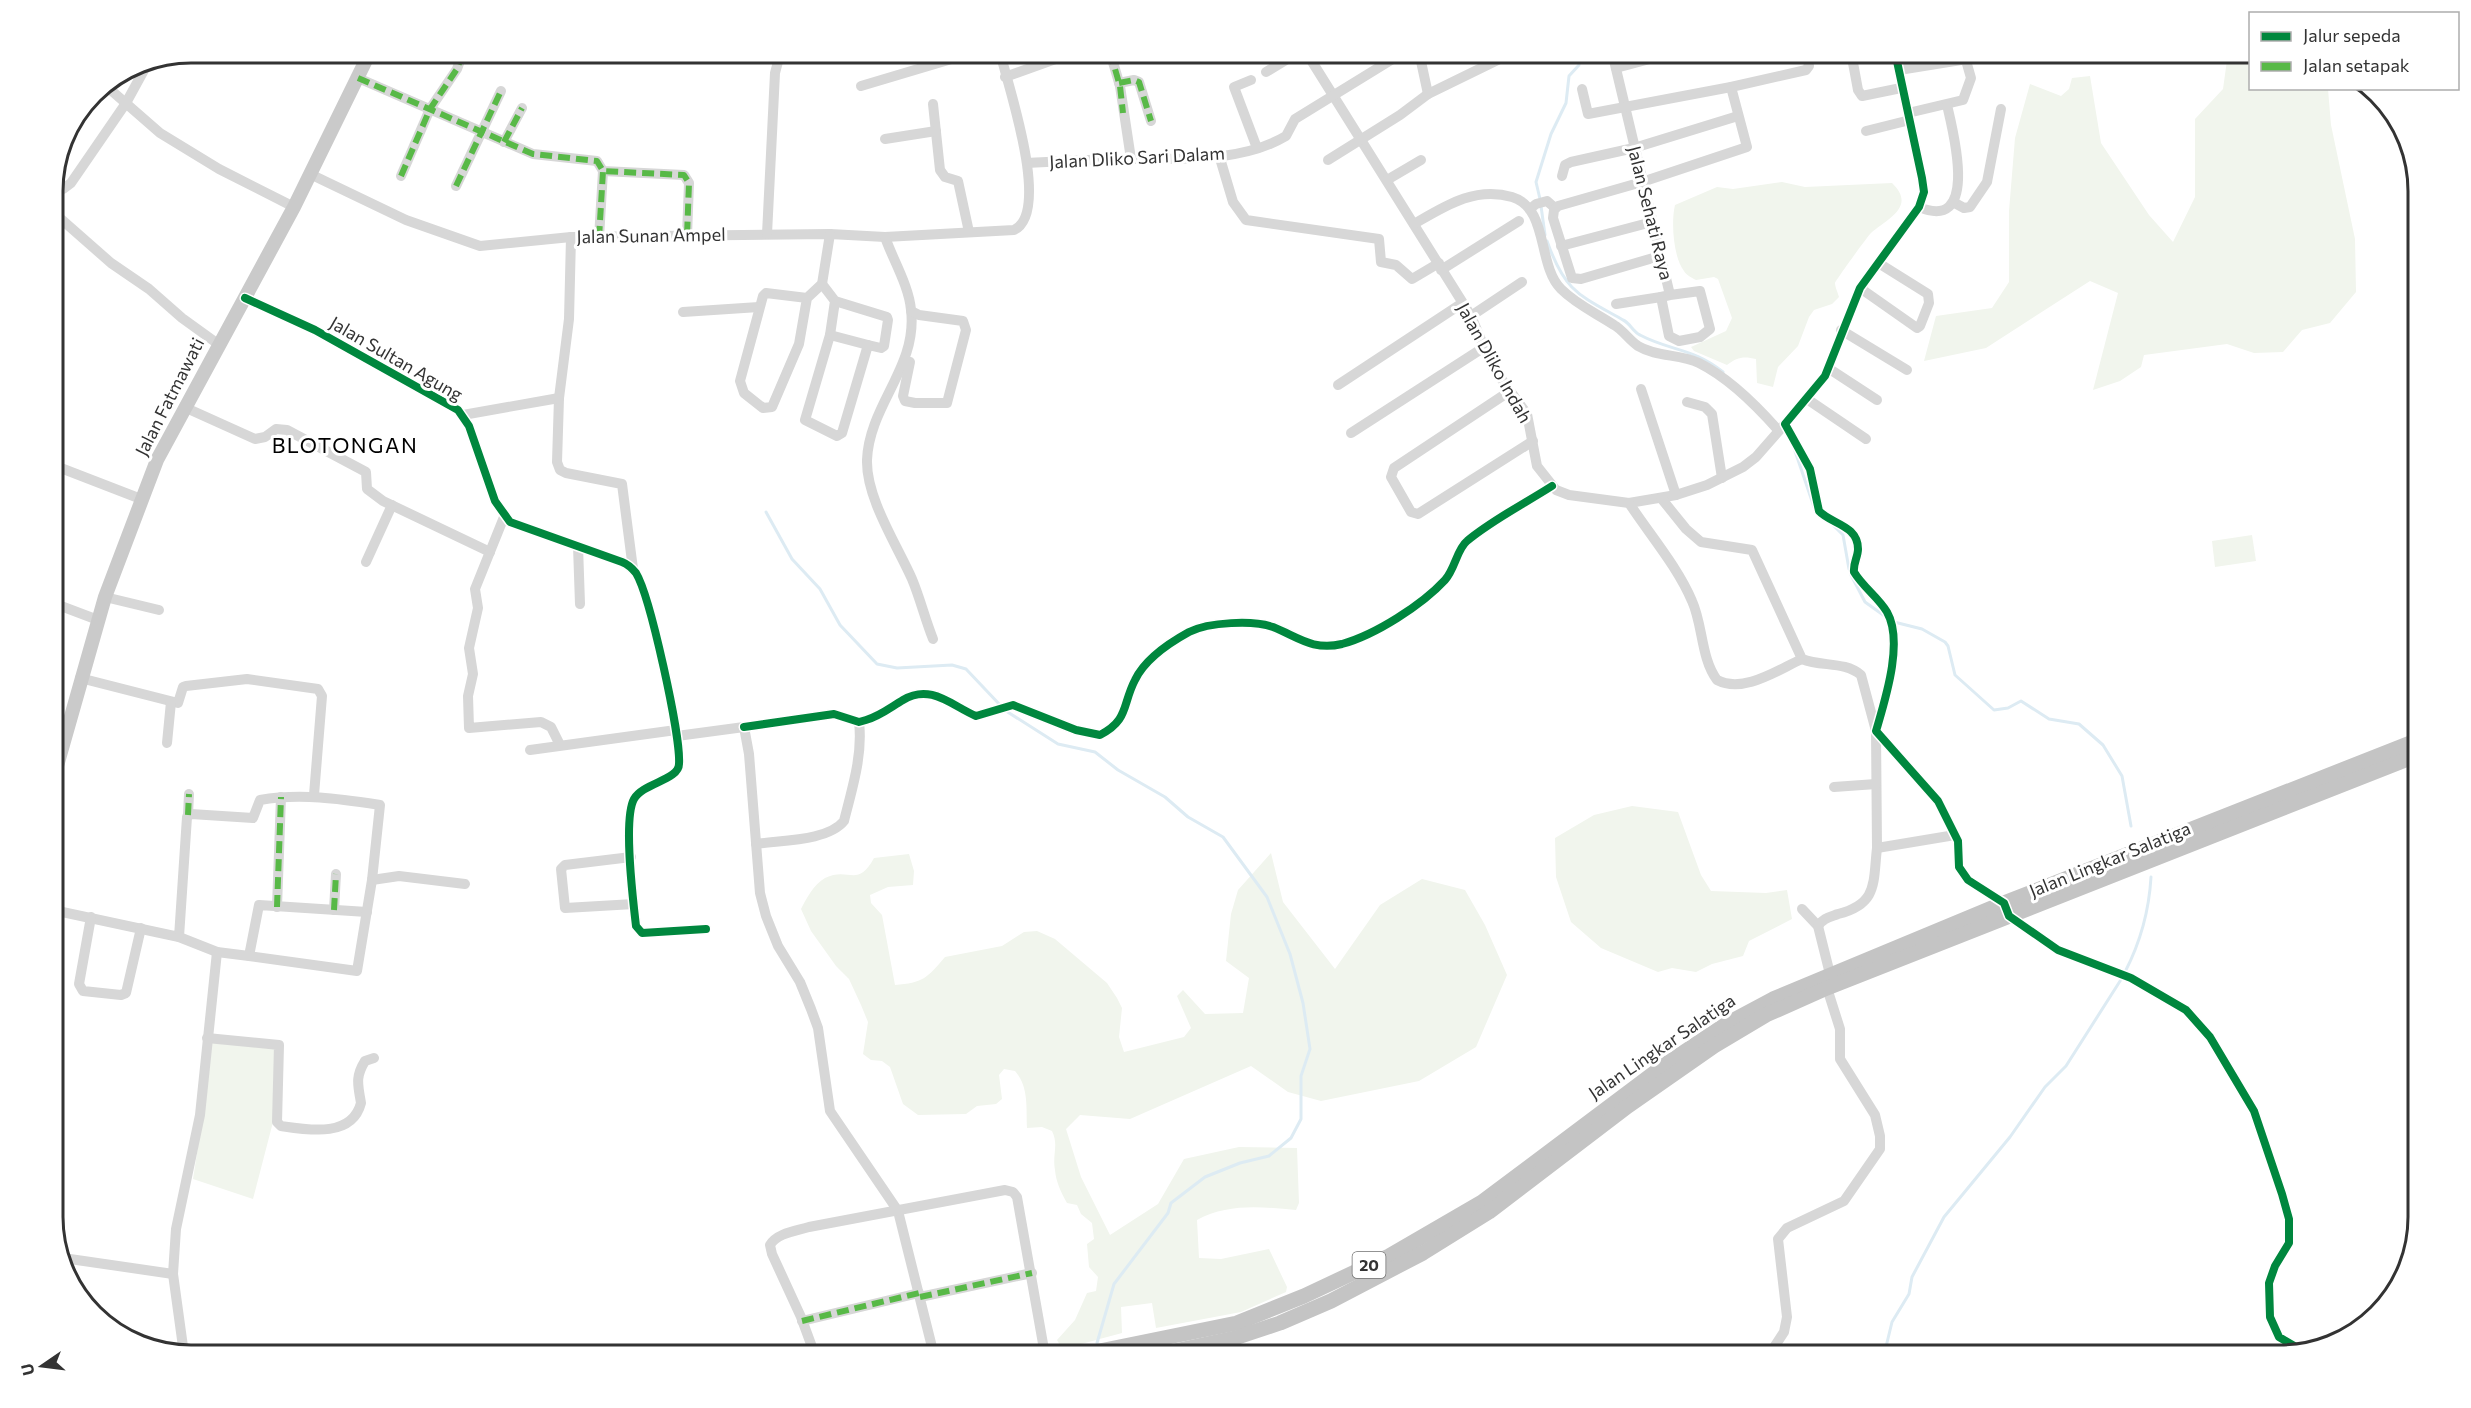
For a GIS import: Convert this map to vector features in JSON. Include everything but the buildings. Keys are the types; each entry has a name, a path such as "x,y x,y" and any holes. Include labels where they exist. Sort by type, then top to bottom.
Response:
{"highway":[{"name":"Jalan Lingkar Salatiga","path":"1182,1345 1283,1306 1485,1207 1622,1096 1696,1044 1773,999 1828,981 2006,910 2408,744"},
{"name":"Jalan Lingkar Salatiga","path":"2006,910 2408,758"},
{"name":"Jalan Lingkar Salatiga","path":"1158,1345 1194,1340"}],"main road":[{"name":"Jalan Fatmawati","path":"63,718 80,678 105,597 141,499 184,407 294,207 358,78 362,63"}],"street":[{"path":"401,176 430,109 459,63"},
{"path":"767,234 775,73 778,63"},
{"path":"861,87 939,63"},
{"path":"1002,63 1028,163"},
{"path":"1005,77 1044,63"},
{"path":"1113,63 1119,82 1131,159"},
{"path":"1266,72 1281,63"},
{"name":"Jalan Dliko Indah","path":"1313,63 1387,180 1461,304 1471,316 1486,346 1492,366 1527,414 1537,466 1552,486"},
{"name":"Jalan Dliko Sari Dalam","path":"1028,163 1175,159 1219,155 1257,148 1284,138 1293,121 1386,63"},
{"path":"1421,63 1428,94"},
{"path":"1328,160 1428,94 1491,63"},
{"name":"Jalan Sehati Raya","path":"1615,63 1659,256 1669,336 1675,341 1687,340 1700,337 1710,329 1700,291 1665,296"},
{"path":"1616,68 1629,63"},
{"path":"1582,89 1588,114 1731,87 1806,70 1808,63"},
{"path":"1853,63 1858,90 1862,96 1901,88"},
{"path":"530,750 744,727 834,714 859,722 873,718 906,698 921,693 950,701 976,716 1016,706 1050,721 1098,735 1113,727 1124,715 1135,679 1141,671 1168,645 1192,631 1209,626 1254,622 1274,628 1312,646 1326,647 1366,636 1384,626 1440,584 1450,573 1465,542 1552,486 1569,495 1629,504 1676,495 1722,478 1748,464 1807,399 1828,368 1841,330 1860,288 1880,264 1919,207 1924,186 1901,88 1897,63"},
{"path":"1899,70 1942,63"},
{"path":"1866,131 1960,102 1966,96 1971,73 1968,63"},
{"path":"63,188 68,188 126,103 143,73"},
{"path":"358,78 504,142 543,156 597,160 603,171 599,238"},
{"path":"1119,82 1134,80 1139,82 1151,121"},
{"path":"1251,80 1234,87 1257,148"},
{"path":"1414,224 1456,200 1468,196 1494,194 1542,205 1642,182 1747,147 1731,87"},
{"path":"111,91 160,132 203,160 294,207"},
{"path":"456,186 479,131 501,91"},
{"path":"933,104 940,170 945,177 958,181 969,232"},
{"path":"1919,207 1936,211 1953,202 1959,184 1959,166 1947,105"},
{"path":"504,142 522,108"},
{"path":"1953,202 1964,208 1970,207 1987,182 2001,109"},
{"path":"1562,176 1565,165 1571,162 1634,148 1738,116"},
{"path":"885,139 936,131"},
{"path":"1219,155 1233,202 1246,220 1379,239 1381,262 1396,266 1412,279 1440,267 1518,221"},
{"path":"1387,180 1421,160"},
{"name":"Jalan Sunan Ampel","path":"310,174 406,220 468,244 491,246 571,237 830,234 885,237 1007,231 1017,229 1025,217 1028,163"},
{"path":"603,171 684,175 689,183 687,236"},
{"path":"1542,205 1553,218 1571,277 1575,279 1659,256"},
{"path":"1542,205 1541,235 1552,279 1561,290 1592,314 1614,325 1638,346 1698,363 1735,388 1782,427 1810,469 1819,511 1845,525 1853,535 1858,549 1854,572 1887,611 1892,623 1890,679 1876,731"},
{"path":"63,221 111,263 157,294 182,318 218,344"},
{"path":"1561,246 1652,222"},
{"path":"807,298 766,293 759,307 740,385 744,393 765,409 774,404 799,344 807,298 822,284 830,234"},
{"path":"571,237 569,319 559,398 557,462 560,470 622,484 633,569 652,626 676,733 680,764 677,771 652,784 634,798 630,824 636,926 642,933 706,929"},
{"path":"885,237 915,313 903,399 915,403 945,404 950,400 966,326 963,321 915,313"},
{"path":"1860,288 1917,328 1920,326 1929,303 1928,294 1880,264"},
{"path":"1471,316 1522,282"},
{"path":"822,284 835,301 887,317 884,346 881,348 830,335"},
{"path":"1616,304 1665,296"},
{"name":"Jalan Sultan Agung","path":"244,298 315,330 445,401 463,415 495,501 504,517"},
{"path":"835,301 830,335 805,420 837,435 842,433 868,345"},
{"path":"1338,385 1461,304"},
{"path":"683,312 759,307"},
{"path":"915,313 904,365 875,418 869,437 867,471 885,523 913,581 933,639"},
{"path":"1841,330 1907,370"},
{"path":"1351,433 1486,346"},
{"path":"1828,368 1877,400"},
{"path":"1641,389 1676,495"},
{"path":"1509,391 1394,468 1391,477 1411,512 1418,514 1533,441"},
{"path":"463,415 559,398"},
{"path":"1807,399 1866,438"},
{"path":"1687,402 1705,407 1712,414 1722,478"},
{"path":"184,407 255,439 265,437 276,429 287,430 366,472 367,489 392,505 490,552"},
{"path":"63,469 141,499"},
{"path":"1661,498 1686,529 1701,542 1752,550 1803,659"},
{"path":"1629,504 1684,585 1693,603 1711,667 1717,680 1735,684 1754,681 1803,659 1823,666 1844,665 1861,675 1876,731 1877,848 1870,892 1866,902 1856,910 1827,918 1818,926"},
{"path":"366,562 392,505"},
{"path":"560,745 551,727 541,722 469,728 468,696 473,674 469,648 478,608 475,589 504,517 515,526 622,562 633,569"},
{"path":"578,546 580,604"},
{"path":"105,597 159,610"},
{"path":"63,607 98,620"},
{"path":"80,678 171,702 180,702 183,687 186,686 247,679 318,689 322,696 314,795"},
{"path":"167,743 171,702"},
{"path":"756,844 827,834 840,826 844,821 861,743 859,722"},
{"path":"744,727 760,893 766,916 778,946 800,982 818,1028 830,1111 898,1211 931,1345"},
{"path":"1876,731 1927,786 1955,835 1962,875 2058,950 2131,978 2186,1010 2201,1023 2254,1112 2279,1184 2290,1231 2289,1243 2275,1266 2270,1283 2270,1317 2279,1336 2292,1344"},
{"path":"1834,788 1876,784"},
{"path":"179,937 189,794"},
{"path":"63,912 179,937 217,952 357,972 372,880 380,805 314,795 260,800 254,818 189,815"},
{"path":"277,907 281,797"},
{"path":"1877,848 1955,835"},
{"path":"631,857 565,865 561,869 565,909 634,904"},
{"path":"334,910 336,874"},
{"path":"372,880 399,876 465,884"},
{"path":"249,956 258,907 367,912"},
{"path":"1776,1345 1784,1332 1787,1317 1778,1239 1787,1228 1844,1201 1880,1149 1880,1136 1875,1114 1840,1059 1840,1029 1818,926 1802,909"},
{"path":"91,917 79,984 83,991 121,995 126,993 141,928"},
{"path":"183,1345 173,1274 176,1229 200,1115 217,952"},
{"path":"207,1038 279,1045 277,1122 281,1126 321,1130 344,1125 351,1120 361,1102 356,1080 365,1061 374,1058"},
{"path":"811,1345 772,1254 770,1245 772,1241 809,1227 993,1192 1011,1191 1017,1197 1043,1345"},
{"path":"70,1259 173,1274"},
{"path":"802,1321 1032,1273"}],"shaded area":[{"path":"2227,63 2249,63 2249,90 2328,90 2331,125 2355,239 2356,292 2330,323 2302,330 2283,352 2254,353 2227,344 2144,355 2141,367 2120,381 2093,390 2118,293 2090,281 1986,348 1924,361 1936,316 1992,308 2009,282 2009,211 2015,138 2030,84 2061,96 2069,89 2072,78 2090,76 2101,143 2149,215 2173,242 2195,197 2195,119 2223,89"},
{"path":"2405,165 2408,200 2407,198"},
{"path":"1782,182 1805,187 1892,183 1902,199 1897,212 1871,233 1835,283 1839,297 1832,304 1814,310 1809,317 1798,346 1778,367 1773,387 1757,383 1756,359 1741,358 1727,365 1694,351 1691,347 1726,331 1732,318 1718,279 1714,277 1696,280 1688,275 1680,265 1675,248 1673,220 1675,205 1717,187 1733,189"},
{"path":"2252,535 2256,561 2215,567 2212,541"},
{"path":"1632,806 1678,812 1701,875 1711,891 1766,893 1787,890 1792,919 1749,941 1743,956 1712,964 1696,972 1672,968 1658,972 1601,948 1571,922 1556,877 1555,838 1594,815"},
{"path":"1271,853 1283,902 1335,969 1380,905 1422,879 1465,890 1485,925 1507,975 1476,1047 1419,1081 1321,1101 1288,1092 1251,1066 1130,1119 1080,1115 1066,1129 1081,1177 1110,1235 1158,1204 1184,1159 1239,1147 1297,1148 1299,1203 1296,1210 1245,1207 1221,1211 1197,1220 1199,1258 1221,1259 1269,1249 1287,1287 1286,1292 1241,1312 1156,1328 1152,1303 1121,1307 1122,1333 1077,1345 1060,1345 1057,1340 1075,1320 1087,1293 1096,1291 1098,1277 1089,1267 1087,1244 1094,1239 1092,1223 1081,1214 1077,1205 1067,1203 1061,1191 1054,1165 1055,1141 1052,1131 1042,1127 1027,1128 1023,1084 1015,1071 1004,1069 999,1075 1002,1099 996,1104 977,1106 966,1114 918,1115 903,1104 890,1067 882,1061 871,1060 863,1054 868,1022 861,1005 849,979 836,966 811,931 801,909 814,888 825,878 840,874 857,875 863,873 874,858 909,854 914,871 913,885 888,887 870,895 871,903 882,915 895,985 912,983 924,978 945,957 1002,946 1024,932 1037,931 1055,939 1107,983 1122,1008 1119,1037 1124,1052 1184,1037 1191,1028 1177,996 1183,990 1205,1014 1243,1013 1249,978 1226,961 1231,914 1238,890"},
{"path":"210,1040 277,1041 273,1122 253,1199 193,1179 205,1102"}],"waterway":[{"path":"1540,199 1536,182 1551,134 1566,103 1569,76 1579,63"},
{"path":"1541,206 1545,235"},
{"path":"1547,241 1567,282 1584,297 1625,321 1640,335 1702,358 1723,372"},
{"path":"1795,451 1814,507"},
{"path":"766,512 792,559 820,589 840,625 877,664 897,668 952,665 966,669 1001,706"},
{"path":"1834,526 1843,535 1849,569"},
{"path":"1851,575 1865,602 1886,617"},
{"path":"1894,622 1922,629 1945,642 1955,675 1994,710 2008,708 2021,701 2049,719 2079,724 2103,745 2122,776 2131,826"},
{"path":"1006,711 1058,744 1095,752 1118,770 1165,797 1188,817 1223,837 1267,897 1290,954 1303,1003 1310,1049 1301,1076 1301,1119 1291,1138 1269,1156 1240,1163 1205,1177 1171,1203 1168,1213 1114,1284 1097,1343"},
{"path":"2125,972 2136,949 2143,926 2151,877"},
{"path":"1886,1345 1892,1322 1909,1294 1912,1277 1944,1217 2010,1137 2045,1087 2066,1066 2122,978"}],"marked path":[{"path":"401,176 430,109 459,63"},
{"path":"1113,63 1120,86 1123,113"},
{"path":"358,78 533,154 597,161 603,171 684,175 689,183 687,236"},
{"path":"1119,83 1134,80 1139,82 1151,121"},
{"path":"456,186 501,91"},
{"path":"504,142 522,108"},
{"path":"599,238 603,171"},
{"path":"188,815 189,794"},
{"path":"277,907 281,797"},
{"path":"334,910 336,874"},
{"path":"920,1297 1032,1273"},
{"path":"802,1321 919,1293"}],"cycle path":[{"path":"1897,63 1924,192 1919,207 1860,288 1825,376 1785,424 1810,469 1819,511 1854,535 1858,549 1854,572 1887,612 1892,624 1894,639 1891,671 1876,731 1938,801 1958,841 1959,867 1968,880 2004,903 2009,916 2058,950 2131,978 2186,1010 2210,1037 2254,1111 2289,1219 2289,1243 2275,1266 2269,1283 2270,1317 2279,1337 2291,1344"},
{"path":"245,298 315,330 458,410 469,426 495,501 510,522 622,562 636,573 649,609 664,667 675,726 679,764 673,774 639,794 634,799 631,809 629,841 636,926 642,933 706,929"},
{"path":"744,727 834,714 859,722 876,716 913,695 923,694 941,698 976,716 1013,705 1076,730 1100,735 1116,724 1120,718 1139,672 1151,658 1189,632 1219,624 1254,623 1273,627 1306,642 1322,646 1355,640 1397,618 1424,599 1445,580 1467,541 1497,519 1552,486"}],"district":[{"name":"BLOTONGAN","path":"345,446"}]}
